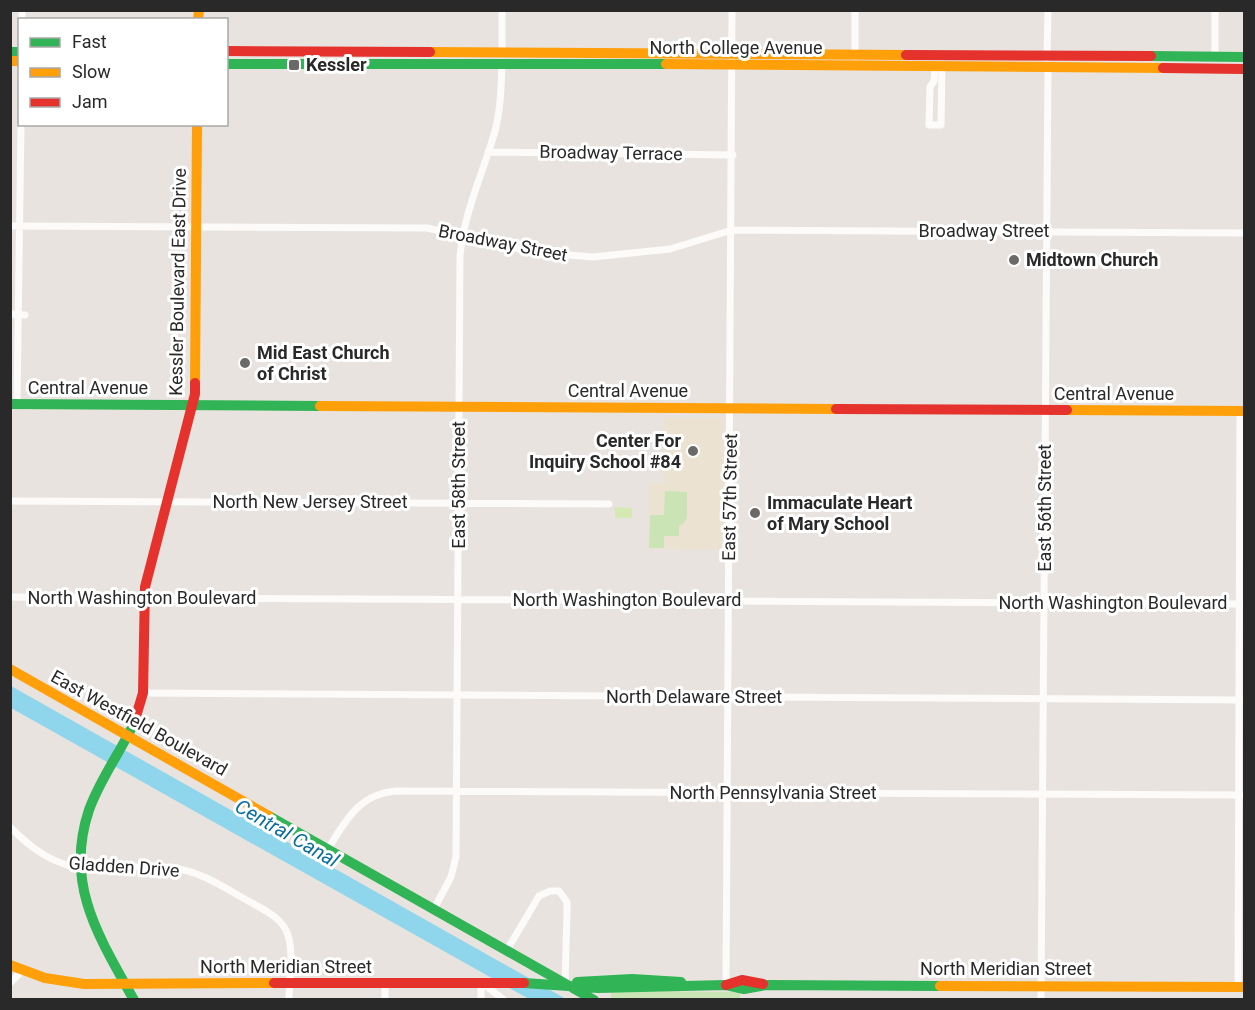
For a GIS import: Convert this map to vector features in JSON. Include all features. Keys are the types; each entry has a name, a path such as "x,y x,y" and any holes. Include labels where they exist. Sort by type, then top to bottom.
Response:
{"main road":[{"name":"North College Avenue","path":"228,51 938,66 1245,57"},
{"name":"North College Avenue","path":"734,61 855,57 1245,69"},
{"name":"North College Avenue","path":"228,64 502,58"},
{"name":"Kessler Boulevard East Drive","path":"134,999 89,920 78,867 79,845 85,820 107,771 138,715 143,693 143,597 195,389 197,126"},
{"name":"Central Avenue","path":"14,404 1242,411"},
{"name":"East Westfield Boulevard","path":"10,669 594,999"},
{"name":"North Meridian Street","path":"10,965 65,982 126,985 544,983 609,988 668,987 692,984"},
{"name":"North Meridian Street","path":"565,984 592,980 667,980 692,984 726,985 742,980 766,985 1241,987"},
{"path":"605,999 609,988"}],"street":[{"name":"East 58th Street","path":"434,909 454,869 457,791 459,265 462,235 469,203 488,152 501,102 502,10"},
{"name":"East 57th Street","path":"726,985 734,61 732,10"},
{"path":"855,10 855,57"},
{"name":"East 56th Street","path":"1041,999 1048,10"},
{"path":"1215,10 1215,58"},
{"path":"938,66 941,124 929,125 930,87 938,81"},
{"path":"14,404 22,314 21,126"},
{"name":"Broadway Terrace","path":"488,152 733,155"},
{"name":"Broadway Street","path":"10,226 415,228 462,235 540,253 601,257 674,249 732,230 1245,232"},
{"path":"10,314 22,314"},
{"path":"1241,987 1242,411"},
{"name":"North New Jersey Street","path":"10,501 609,504"},
{"name":"North Washington Boulevard","path":"10,597 1241,604"},
{"name":"North Delaware Street","path":"143,693 1241,700"},
{"name":"North Pennsylvania Street","path":"328,849 351,812 370,798 394,791 1241,795"},
{"name":"Gladden Drive","path":"10,827 42,854 78,867 171,868 212,881 273,915 281,923 290,945 289,999"},
{"path":"507,950 539,896 559,891 567,906 565,984"},
{"path":"10,983 23,970"},
{"path":"385,983 385,999"},
{"path":"481,999 487,983 504,999"}],"shaded area":[{"name":"Center For Inquiry School #84","path":"664,418 723,418 722,550 649,549 649,484 664,483"}],"green space":[{"path":"665,491 687,492 687,518 682,525 679,525 679,536 664,536 664,548 649,548 650,515 664,515"},
{"path":"615,507 632,508 632,518 615,518"},
{"path":"611,991 740,992 740,999 611,1000"}],"water":[{"name":"Central Canal","path":"11,686 566,999 529,999 11,708"}],"traffic: fast":[{"path":"10,52 18,52"},
{"path":"1151,56 1244,57"},
{"path":"228,64 666,64"},
{"path":"10,404 320,406"},
{"path":"134,723 89,810 82,837 81,862 83,886 89,909 98,932 134,1000"},
{"path":"269,816 594,1000"},
{"path":"577,982 632,979 681,982"},
{"path":"524,983 598,988 726,985 744,989 766,985 940,986"}],"traffic: slow":[{"path":"198,18 199,10"},
{"path":"430,52 906,55"},
{"path":"10,61 18,61"},
{"path":"666,64 1163,68"},
{"path":"195,383 197,126"},
{"path":"320,406 836,409"},
{"path":"1067,410 1244,411"},
{"path":"10,669 269,816"},
{"path":"10,965 45,978 84,984 274,983"},
{"path":"940,986 1244,987"}],"traffic: jam":[{"path":"228,51 430,52"},
{"path":"906,55 1151,56"},
{"path":"1163,68 1244,69"},
{"path":"134,723 143,693 145,587 195,394 195,383"},
{"path":"836,409 1067,410"},
{"path":"726,985 742,980 763,984"},
{"path":"274,983 524,983"}],"place":[{"name":"Kessler","path":"294,65"},
{"name":"Midtown Church","path":"1014,260"},
{"name":"Mid East Church of Christ","path":"245,363"},
{"name":"Center For Inquiry School #84","path":"693,451"},
{"name":"Immaculate Heart of Mary School","path":"755,513"}]}
